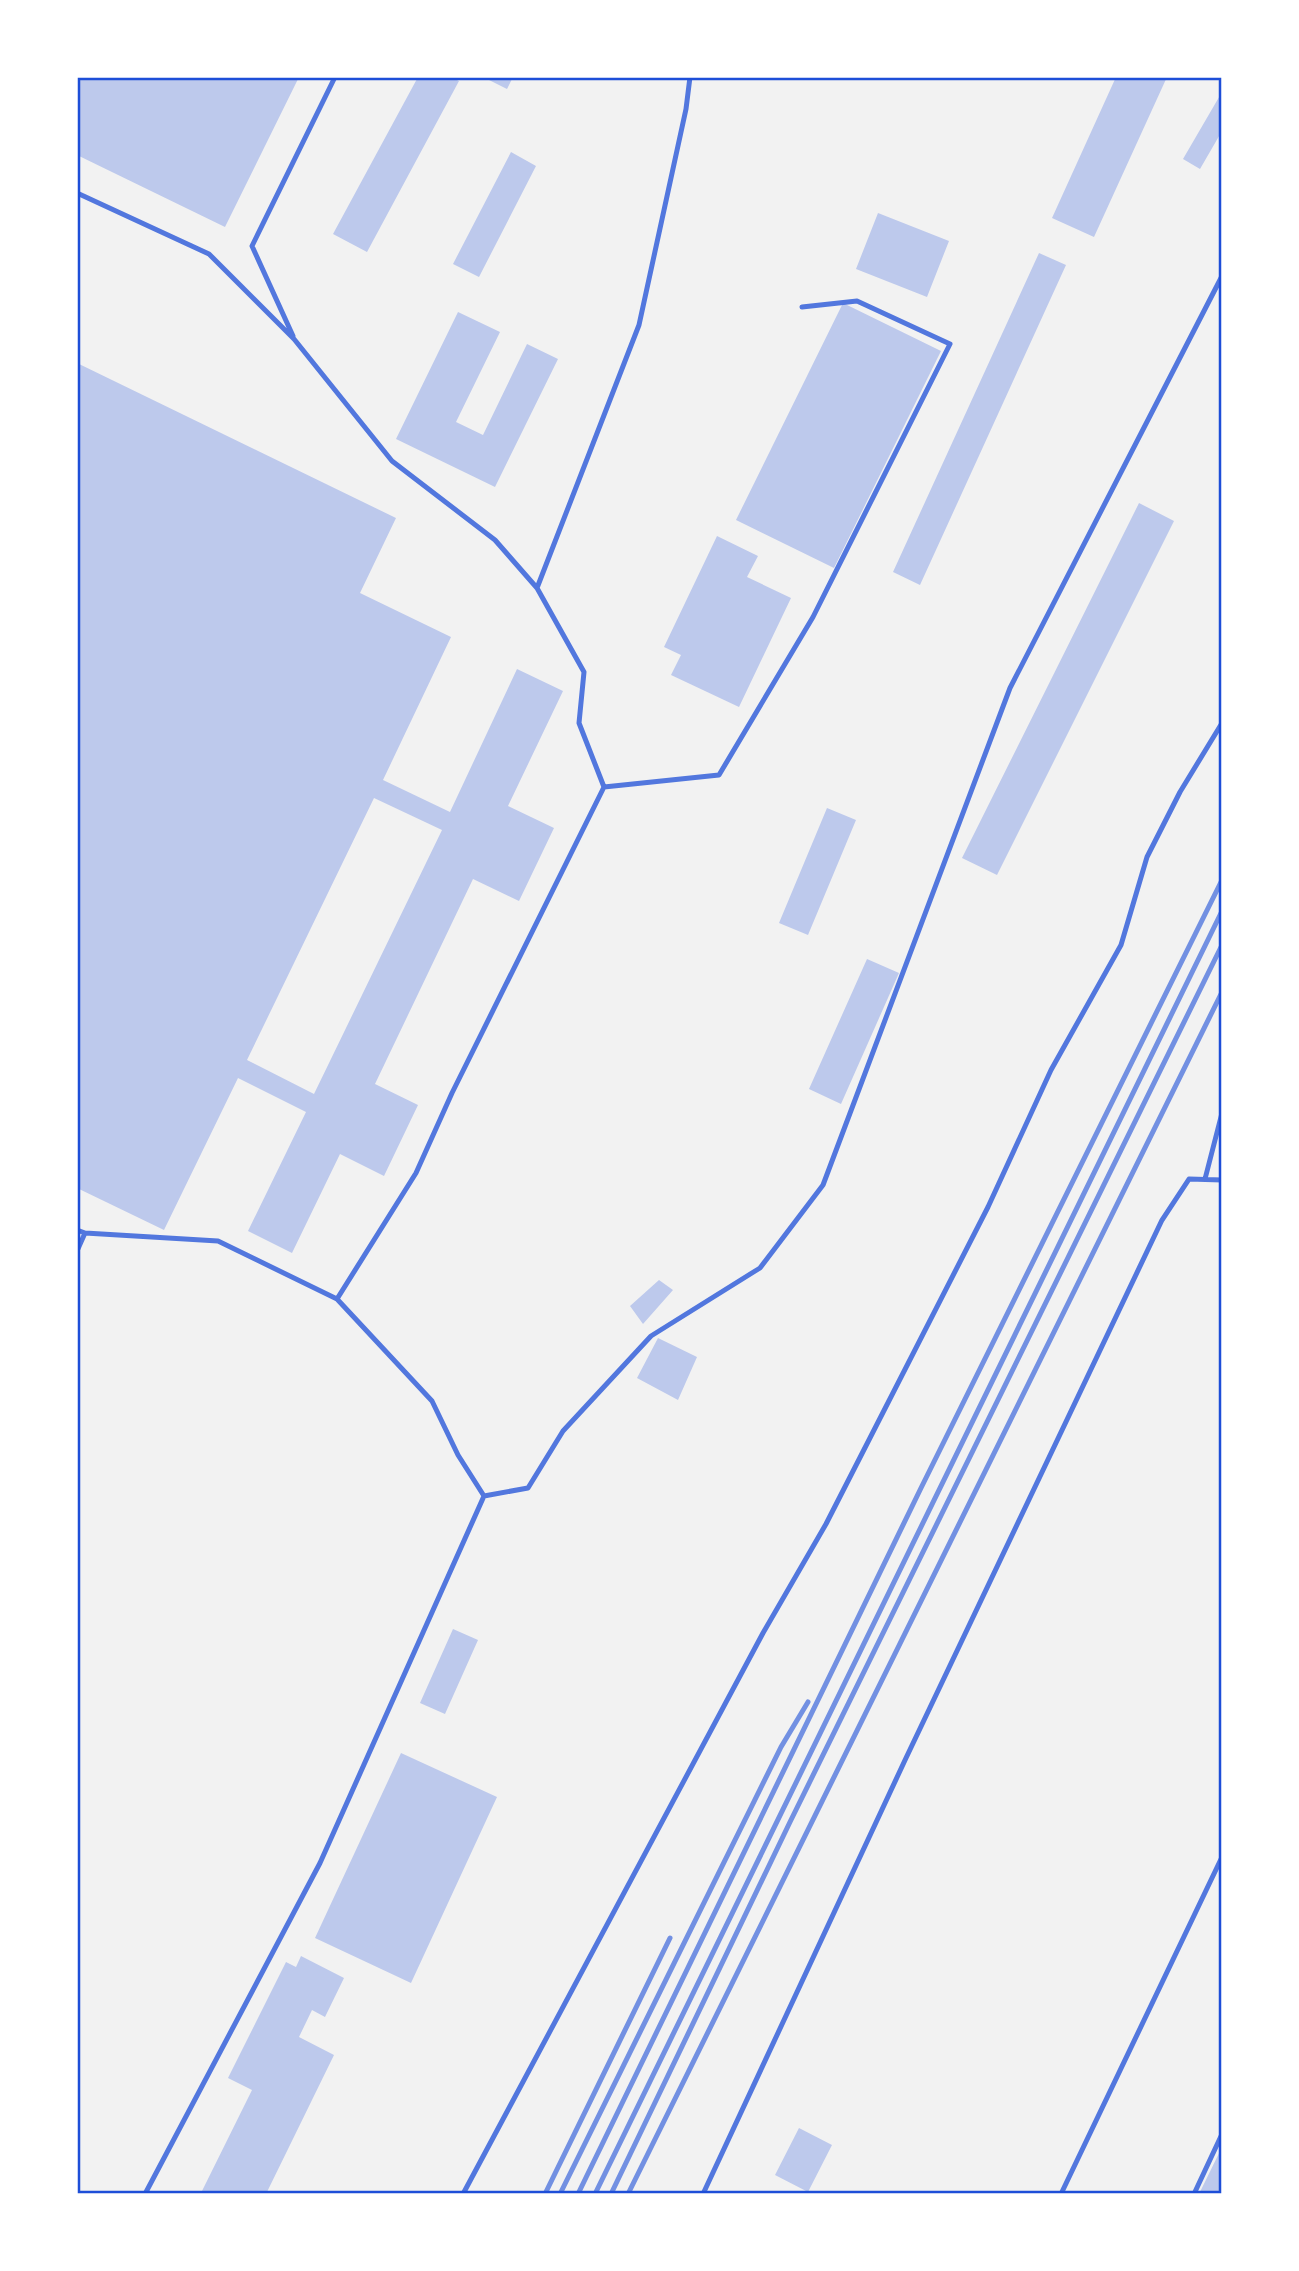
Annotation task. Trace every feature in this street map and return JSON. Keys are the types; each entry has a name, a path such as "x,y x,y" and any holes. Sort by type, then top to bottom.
{"lane":[{"path":"294,339 252,246 335,77"},
{"path":"537,588 639,325 686,108 690,77"},
{"path":"77,192 209,254 294,339 392,461 495,540 537,588 584,673 579,723 604,788 458,1080 416,1174 337,1299"},
{"path":"484,1496 528,1488 563,1431 651,1336 760,1268 823,1185 1010,688 1222,276"},
{"path":"604,788 719,775 813,617 950,344 857,301 802,307"},
{"path":"463,2194 763,1633 826,1524 988,1207 1051,1070 1121,945 1147,857 1180,792 1222,723"},
{"path":"1205,1179 1222,1113"},
{"path":"704,2194 906,1758 1162,1220 1189,1179 1222,1180"},
{"path":"77,1230 85,1234 218,1241 337,1299 432,1401 484,1496"},
{"path":"77,1251 85,1234"},
{"path":"145,2194 320,1863 484,1496"},
{"path":"1061,2194 1222,1857"},
{"path":"1194,2194 1222,2134"}],"building":[{"path":"77,77 299,77 225,227 77,155"},
{"path":"418,77 451,77 459,81 367,252 333,234"},
{"path":"483,77 513,77 507,89"},
{"path":"1116,77 1167,77 1094,237 1052,218"},
{"path":"1222,92 1222,131 1200,169 1183,159"},
{"path":"511,152 536,166 479,277 453,264"},
{"path":"878,213 949,241 927,297 856,269"},
{"path":"1039,253 1066,265 920,585 893,572"},
{"path":"843,303 941,351 834,568 736,520"},
{"path":"458,312 500,332 456,422 483,435 527,344 558,359 495,487 396,439"},
{"path":"77,363 396,518 360,593 451,637 383,780 450,812 517,669 563,691 508,806 554,828 519,901 473,879 375,1084 418,1105 384,1176 340,1154 292,1253 248,1231 306,1112 238,1078 164,1230 77,1188","holes":["374,798 442,830 314,1094 247,1060"]},
{"path":"1139,503 1174,521 997,875 962,858"},
{"path":"717,536 758,556 747,577 791,598 739,707 671,675 681,655 664,647"},
{"path":"827,808 856,820 808,935 779,923"},
{"path":"867,959 899,973 841,1104 809,1089"},
{"path":"659,1280 673,1290 643,1324 630,1306"},
{"path":"658,1338 697,1357 678,1400 637,1378"},
{"path":"453,1629 478,1640 445,1714 420,1703"},
{"path":"401,1753 497,1797 411,1983 315,1938"},
{"path":"301,1956 344,1978 325,2017 312,2010 299,2037 334,2055 266,2194 207,2194 202,2191 252,2090 228,2078 286,1962 296,1967"},
{"path":"799,2128 832,2145 808,2192 775,2175"},
{"path":"1222,2147 1222,2194 1199,2194"}],"railway":[{"path":"578,2194 921,1488 1222,880"},
{"path":"595,2194 1222,911"},
{"path":"611,2194 790,1822 1222,945"},
{"path":"628,2194 1222,992"},
{"path":"560,2194 781,1747 808,1702"},
{"path":"545,2194 670,1938"}]}
